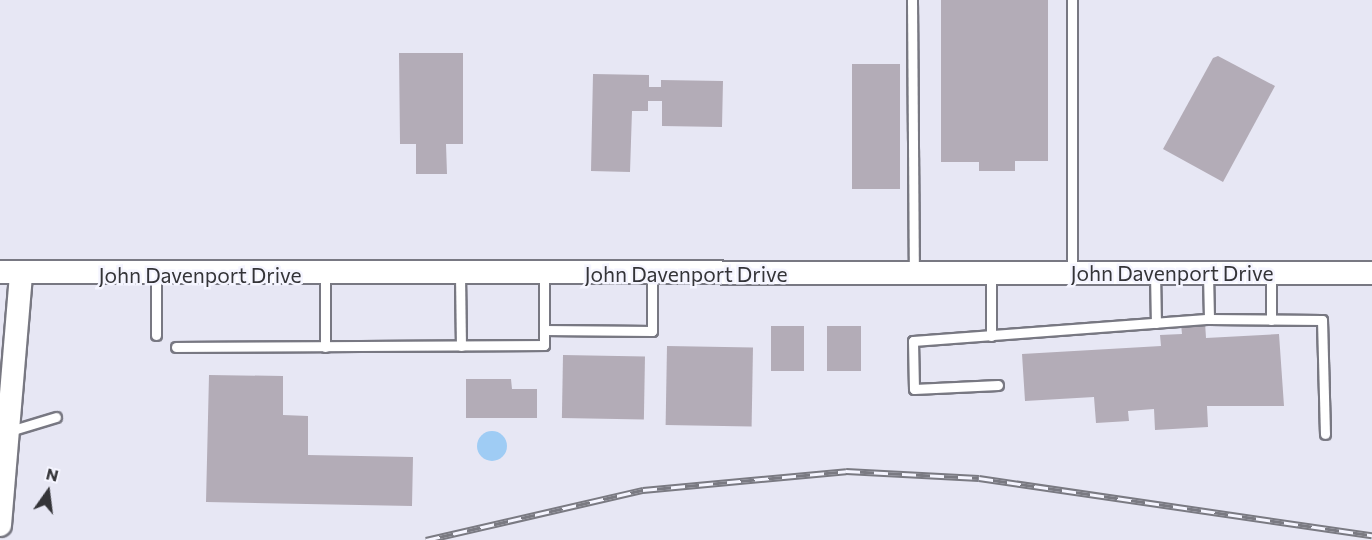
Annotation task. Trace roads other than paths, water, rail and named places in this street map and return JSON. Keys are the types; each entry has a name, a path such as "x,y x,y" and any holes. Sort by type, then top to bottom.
{"street":[{"name":"John Davenport Drive","path":"10,272 325,276 1372,273"},
{"path":"0,525 7,432 10,272"}],"lane":[{"path":"912,0 914,274"},
{"path":"1072,0 1072,274"},
{"path":"1155,273 1156,323"},
{"path":"1271,273 1271,320"},
{"path":"544,330 652,331 652,274"},
{"path":"991,274 991,336"},
{"path":"1208,274 1209,320"},
{"path":"156,275 156,335"},
{"path":"460,275 461,346"},
{"path":"176,347 544,345 544,275"},
{"path":"325,276 325,347"},
{"path":"998,385 914,389 913,341 1209,320 1322,320 1325,434"},
{"path":"7,432 56,417"}],"water":[{"path":"492,431 498,432 506,440 506,452 498,460 492,461 486,460 478,452 477,446 478,440 486,432"}],"railway":[{"path":"426,540 643,490 846,471 979,478 1372,535"}]}
